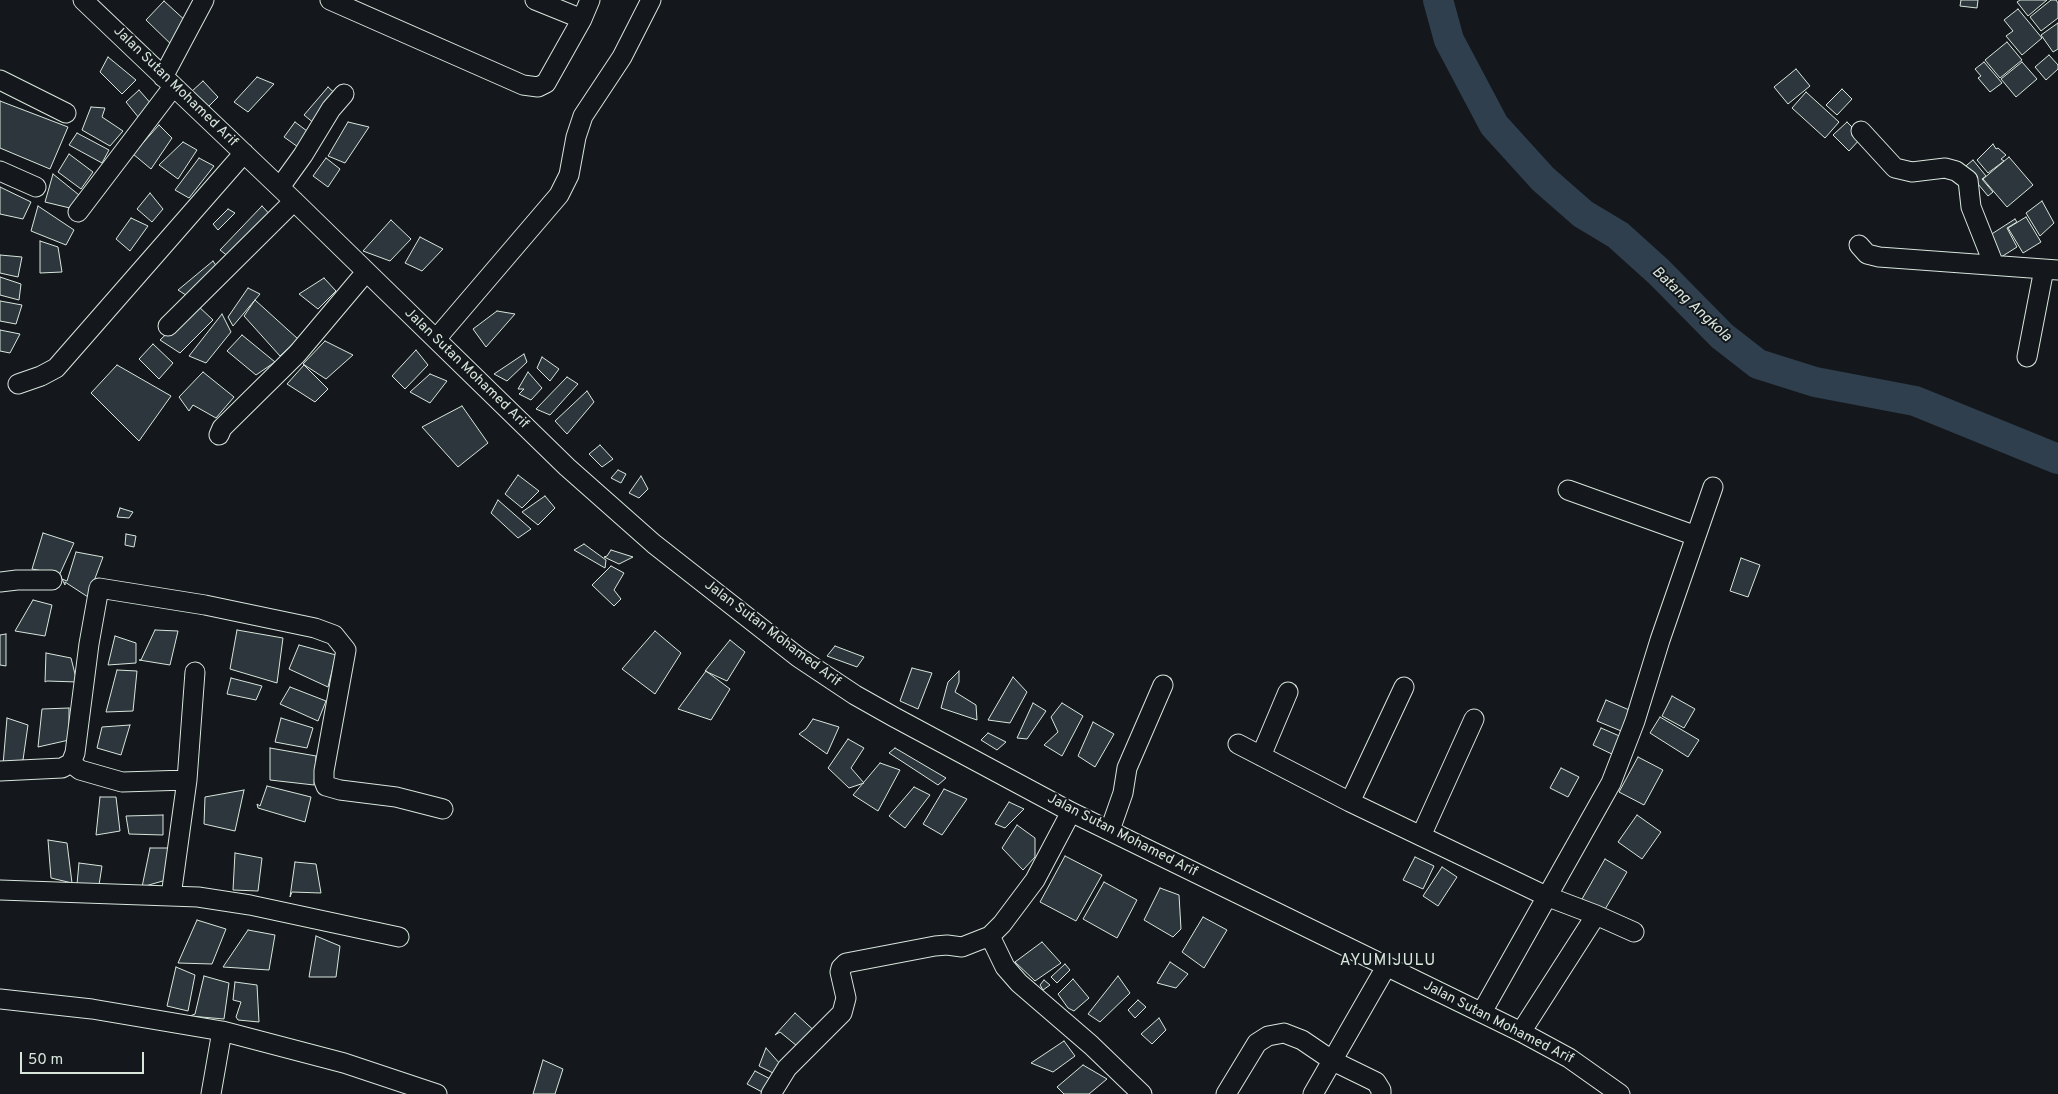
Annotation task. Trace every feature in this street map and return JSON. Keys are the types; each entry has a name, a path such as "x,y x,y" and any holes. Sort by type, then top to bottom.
{"street":[{"name":"Jalan Sutan Mohamed Arif","path":"83,0 280,187 567,466 654,544 798,657 855,695 1072,812 1521,1032 1569,1058 1600,1088 1620,1094"},
{"path":"78,212 168,82 204,0"},
{"path":"330,0 523,85 538,87 546,83 582,19 590,0"},
{"path":"535,0 582,19"},
{"path":"436,339 559,195 570,175 576,137 583,116 622,57 651,0"},
{"path":"0,80 66,113"},
{"path":"280,187 303,155 331,109 344,94"},
{"path":"1861,131 1895,168 1912,172 1945,168 1956,171 1968,180 1971,207 1994,265"},
{"path":"18,384 41,376 56,368 244,153"},
{"path":"0,171 36,187"},
{"path":"168,326 294,201"},
{"path":"1859,245 1867,254 1879,257 2051,269 2027,357"},
{"path":"219,435 222,428 297,354 366,272"},
{"path":"1482,1012 1611,783 1635,721 1660,640 1713,486"},
{"path":"1568,490 1696,536"},
{"path":"0,582 52,580"},
{"path":"0,771 62,768 71,763 75,753 89,644 99,588 214,607 315,628 334,635 346,650 324,771 326,786 340,790 396,797 442,809"},
{"path":"171,896 187,780 195,672"},
{"path":"1110,830 1124,793 1128,768 1163,685"},
{"path":"1350,802 1404,687"},
{"path":"1261,756 1288,692"},
{"path":"1421,836 1474,719"},
{"path":"1238,744 1350,802 1546,896 1634,932"},
{"path":"71,763 80,770 122,782 187,780"},
{"path":"771,1094 787,1068 842,1013 846,998 840,972 846,963 935,946 962,947 990,936 1002,924 1035,880 1072,812"},
{"path":"0,890 198,897 250,905 399,937"},
{"path":"1521,1032 1596,915"},
{"path":"990,936 1005,967 1019,983 1091,1045 1142,1094"},
{"path":"1313,1094 1386,967"},
{"path":"0,999 92,1010 222,1031 344,1063 437,1094"},
{"path":"211,1094 222,1031"},
{"path":"1226,1094 1257,1043 1268,1036 1284,1033 1302,1040 1333,1061 1376,1082 1383,1093"}],"building":[{"path":"1961,0 1978,0 1977,8 1960,6"},
{"path":"2020,0 2047,0 2028,16 2017,2"},
{"path":"2051,0 2056,0 2058,3 2058,18 2041,31 2030,17"},
{"path":"164,1 188,23 177,50 146,20"},
{"path":"2018,9 2042,38 2022,55 2006,36 2013,31 2004,20"},
{"path":"2058,23 2058,49 2053,52 2041,35"},
{"path":"2007,42 2022,60 2000,78 1985,60"},
{"path":"2049,55 2058,65 2058,69 2046,80 2035,67"},
{"path":"108,57 136,80 122,94 100,72"},
{"path":"1984,62 2002,83 1990,92 1978,78 1981,76 1975,69"},
{"path":"2022,62 2037,79 2016,97 2001,79"},
{"path":"1796,69 1810,86 1788,104 1774,87"},
{"path":"257,77 274,84 248,112 234,102"},
{"path":"203,81 218,97 207,108 191,92"},
{"path":"328,87 338,96 315,124 304,115"},
{"path":"1842,89 1852,99 1837,115 1826,105"},
{"path":"139,90 153,106 139,118 126,102"},
{"path":"1806,92 1839,122 1825,138 1792,108"},
{"path":"0,101 68,127 50,169 0,148"},
{"path":"91,107 105,108 102,117 123,131 110,146 82,130"},
{"path":"295,122 311,134 305,152 284,137"},
{"path":"348,122 369,127 345,163 328,156"},
{"path":"1847,122 1862,137 1849,151 1833,135"},
{"path":"159,125 172,138 151,169 133,154"},
{"path":"77,133 109,150 102,163 69,145"},
{"path":"183,142 197,150 178,179 159,165"},
{"path":"1993,144 1996,149 1998,148 2006,155 2001,159 2004,161 1988,173 1977,160"},
{"path":"69,154 93,172 81,189 58,172"},
{"path":"2009,157 2033,185 2007,207 1983,179"},
{"path":"199,158 214,166 189,198 175,190"},
{"path":"326,158 340,169 328,187 313,176"},
{"path":"1973,160 1986,176 1982,179 1993,192 1988,196 1969,173 1961,170"},
{"path":"53,174 79,195 74,209 45,202"},
{"path":"0,187 31,202 23,219 0,214"},
{"path":"150,193 163,209 152,222 137,209"},
{"path":"2042,201 2054,223 2040,236 2026,213"},
{"path":"38,206 74,230 66,245 31,231"},
{"path":"262,206 275,220 234,261 220,250"},
{"path":"228,209 235,213 218,230 213,224"},
{"path":"2026,217 2041,242 2023,253 2008,228"},
{"path":"131,218 148,226 130,251 116,239"},
{"path":"2015,219 2017,222 2007,228 2017,247 1998,259 1987,237"},
{"path":"391,220 411,239 390,261 363,251"},
{"path":"420,237 443,249 422,271 405,263"},
{"path":"40,241 58,247 62,272 40,273"},
{"path":"0,255 22,257 18,277 0,273"},
{"path":"213,261 221,273 192,299 178,290"},
{"path":"0,277 21,284 19,300 0,295"},
{"path":"324,278 336,291 318,309 299,294"},
{"path":"248,288 260,294 233,326 228,317"},
{"path":"255,300 298,339 280,356 244,316"},
{"path":"0,301 22,305 16,324 0,321"},
{"path":"197,305 213,320 180,353 160,340"},
{"path":"497,311 515,314 486,347 473,329"},
{"path":"222,314 231,332 206,363 189,356"},
{"path":"0,330 20,334 10,353 0,351"},
{"path":"242,335 275,362 256,375 227,351"},
{"path":"325,341 353,355 326,379 303,364"},
{"path":"153,344 173,363 159,379 139,359"},
{"path":"416,350 428,365 405,389 392,376"},
{"path":"524,354 527,362 507,381 494,374"},
{"path":"542,357 559,369 550,381 537,368"},
{"path":"117,365 171,396 139,441 91,393"},
{"path":"304,365 328,389 315,402 287,384"},
{"path":"203,372 234,397 216,418 193,405 189,411 179,397"},
{"path":"528,372 542,388 531,400 519,394 524,389 518,389"},
{"path":"430,374 447,381 430,403 410,392"},
{"path":"567,377 578,384 550,415 536,409"},
{"path":"587,391 594,402 567,434 555,421"},
{"path":"462,406 488,443 458,467 422,427"},
{"path":"600,445 613,459 602,467 589,454"},
{"path":"618,470 626,474 621,483 611,478"},
{"path":"518,475 539,491 522,508 505,494"},
{"path":"641,476 648,489 639,498 629,493"},
{"path":"545,496 555,508 538,525 522,512"},
{"path":"498,500 531,529 518,538 491,513"},
{"path":"120,508 133,512 129,518 117,517"},
{"path":"43,533 74,543 58,578 58,574 32,569"},
{"path":"126,534 136,536 134,547 125,545"},
{"path":"584,544 606,560 605,568 574,550"},
{"path":"611,550 633,557 619,564 604,557"},
{"path":"76,552 103,557 88,597 65,582 65,585 62,579 67,581"},
{"path":"1741,558 1760,565 1748,597 1730,591"},
{"path":"611,566 624,573 614,590 621,599 614,606 592,585"},
{"path":"33,600 52,605 45,636 15,631"},
{"path":"155,630 178,631 170,665 139,660 141,660"},
{"path":"237,630 283,638 277,683 230,669"},
{"path":"655,631 681,653 655,694 622,669"},
{"path":"6,634 6,666 0,665 0,635"},
{"path":"115,636 136,643 136,663 108,665"},
{"path":"730,640 745,652 727,681 705,671"},
{"path":"299,645 336,655 328,687 289,669"},
{"path":"835,646 864,657 857,667 827,656"},
{"path":"46,653 71,658 77,682 45,682"},
{"path":"912,668 932,673 918,709 900,701"},
{"path":"117,670 137,671 133,711 106,712"},
{"path":"706,671 730,689 711,720 678,709"},
{"path":"959,671 959,682 955,692 976,705 977,720 941,708 948,682"},
{"path":"1013,677 1027,692 1010,723 988,720"},
{"path":"231,678 262,686 256,700 227,694"},
{"path":"290,687 326,701 318,721 280,704"},
{"path":"1672,696 1695,709 1684,728 1662,716"},
{"path":"1606,700 1634,712 1626,733 1597,721"},
{"path":"1033,703 1046,711 1027,739 1017,738"},
{"path":"1062,703 1083,716 1062,756 1044,745 1058,732 1051,717"},
{"path":"69,708 69,740 38,747 42,709"},
{"path":"1660,717 1699,740 1688,757 1650,733"},
{"path":"7,718 28,725 23,760 3,765"},
{"path":"281,718 313,728 307,748 275,742"},
{"path":"813,719 839,727 827,754 799,734 806,729"},
{"path":"1093,722 1114,734 1095,767 1078,756"},
{"path":"130,725 121,755 97,748 102,727"},
{"path":"1601,728 1624,738 1616,756 1593,745"},
{"path":"988,733 1006,742 997,750 981,740"},
{"path":"848,739 864,748 851,768 864,783 849,788 828,768"},
{"path":"270,748 316,756 314,785 270,780"},
{"path":"895,748 946,778 938,785 889,753"},
{"path":"1638,757 1663,770 1644,805 1619,792"},
{"path":"880,763 900,770 878,811 853,795"},
{"path":"1561,768 1579,777 1568,797 1550,788"},
{"path":"267,786 311,797 305,822 258,808 257,804 260,806"},
{"path":"914,787 930,795 905,828 889,816"},
{"path":"944,789 967,799 942,835 923,824"},
{"path":"244,790 235,831 204,824 205,797"},
{"path":"100,797 116,797 120,831 96,835"},
{"path":"1009,802 1024,809 1005,828 995,824"},
{"path":"163,815 163,835 129,834 126,816"},
{"path":"1637,815 1661,832 1642,859 1618,842"},
{"path":"1017,825 1035,838 1035,857 1023,870 1002,848"},
{"path":"48,840 67,843 72,883 51,878"},
{"path":"150,848 169,848 166,880 142,887"},
{"path":"235,853 262,858 258,891 233,890"},
{"path":"1065,856 1102,875 1076,921 1040,902"},
{"path":"1415,857 1434,866 1423,889 1403,880"},
{"path":"1605,859 1627,872 1604,911 1582,899"},
{"path":"295,862 316,864 321,893 292,892 290,897"},
{"path":"79,863 102,866 99,885 77,884"},
{"path":"1442,867 1457,877 1438,906 1423,896"},
{"path":"1104,882 1137,900 1117,938 1083,919"},
{"path":"1160,888 1179,895 1181,929 1173,937 1144,920"},
{"path":"1203,917 1227,930 1204,968 1182,952"},
{"path":"197,920 226,929 212,964 178,963"},
{"path":"248,930 275,935 269,970 223,967"},
{"path":"316,936 340,946 336,977 309,977"},
{"path":"1042,942 1061,963 1035,981 1015,962"},
{"path":"1170,962 1188,974 1176,988 1157,983"},
{"path":"1065,964 1070,970 1057,983 1051,977"},
{"path":"176,967 195,975 188,1011 167,1006"},
{"path":"204,976 229,983 224,1019 190,1016 195,1014"},
{"path":"1118,976 1130,993 1100,1022 1088,1014"},
{"path":"1073,979 1089,998 1074,1011 1068,1008 1058,994"},
{"path":"1044,980 1050,985 1043,990 1040,985"},
{"path":"235,982 257,985 259,1022 238,1020 236,1017 241,1002 233,1000"},
{"path":"1138,1000 1146,1007 1135,1018 1128,1010"},
{"path":"795,1013 819,1035 797,1046 780,1032 775,1035"},
{"path":"1159,1018 1166,1030 1152,1044 1141,1034"},
{"path":"1064,1041 1075,1056 1053,1072 1031,1063"},
{"path":"766,1048 781,1065 775,1074 759,1066"},
{"path":"543,1060 563,1069 555,1094 533,1094"},
{"path":"1083,1065 1107,1079 1089,1094 1064,1094 1057,1087"},
{"path":"755,1071 774,1081 764,1093 747,1084"}],"waterway":[{"name":"Batang Angkola","path":"1438,0 1449,40 1494,125 1543,179 1583,214 1618,235 1659,272 1722,336 1758,364 1815,382 1915,401 2058,459"}],"district":[{"name":"AYUMIJULU","path":"1388,962"}]}
